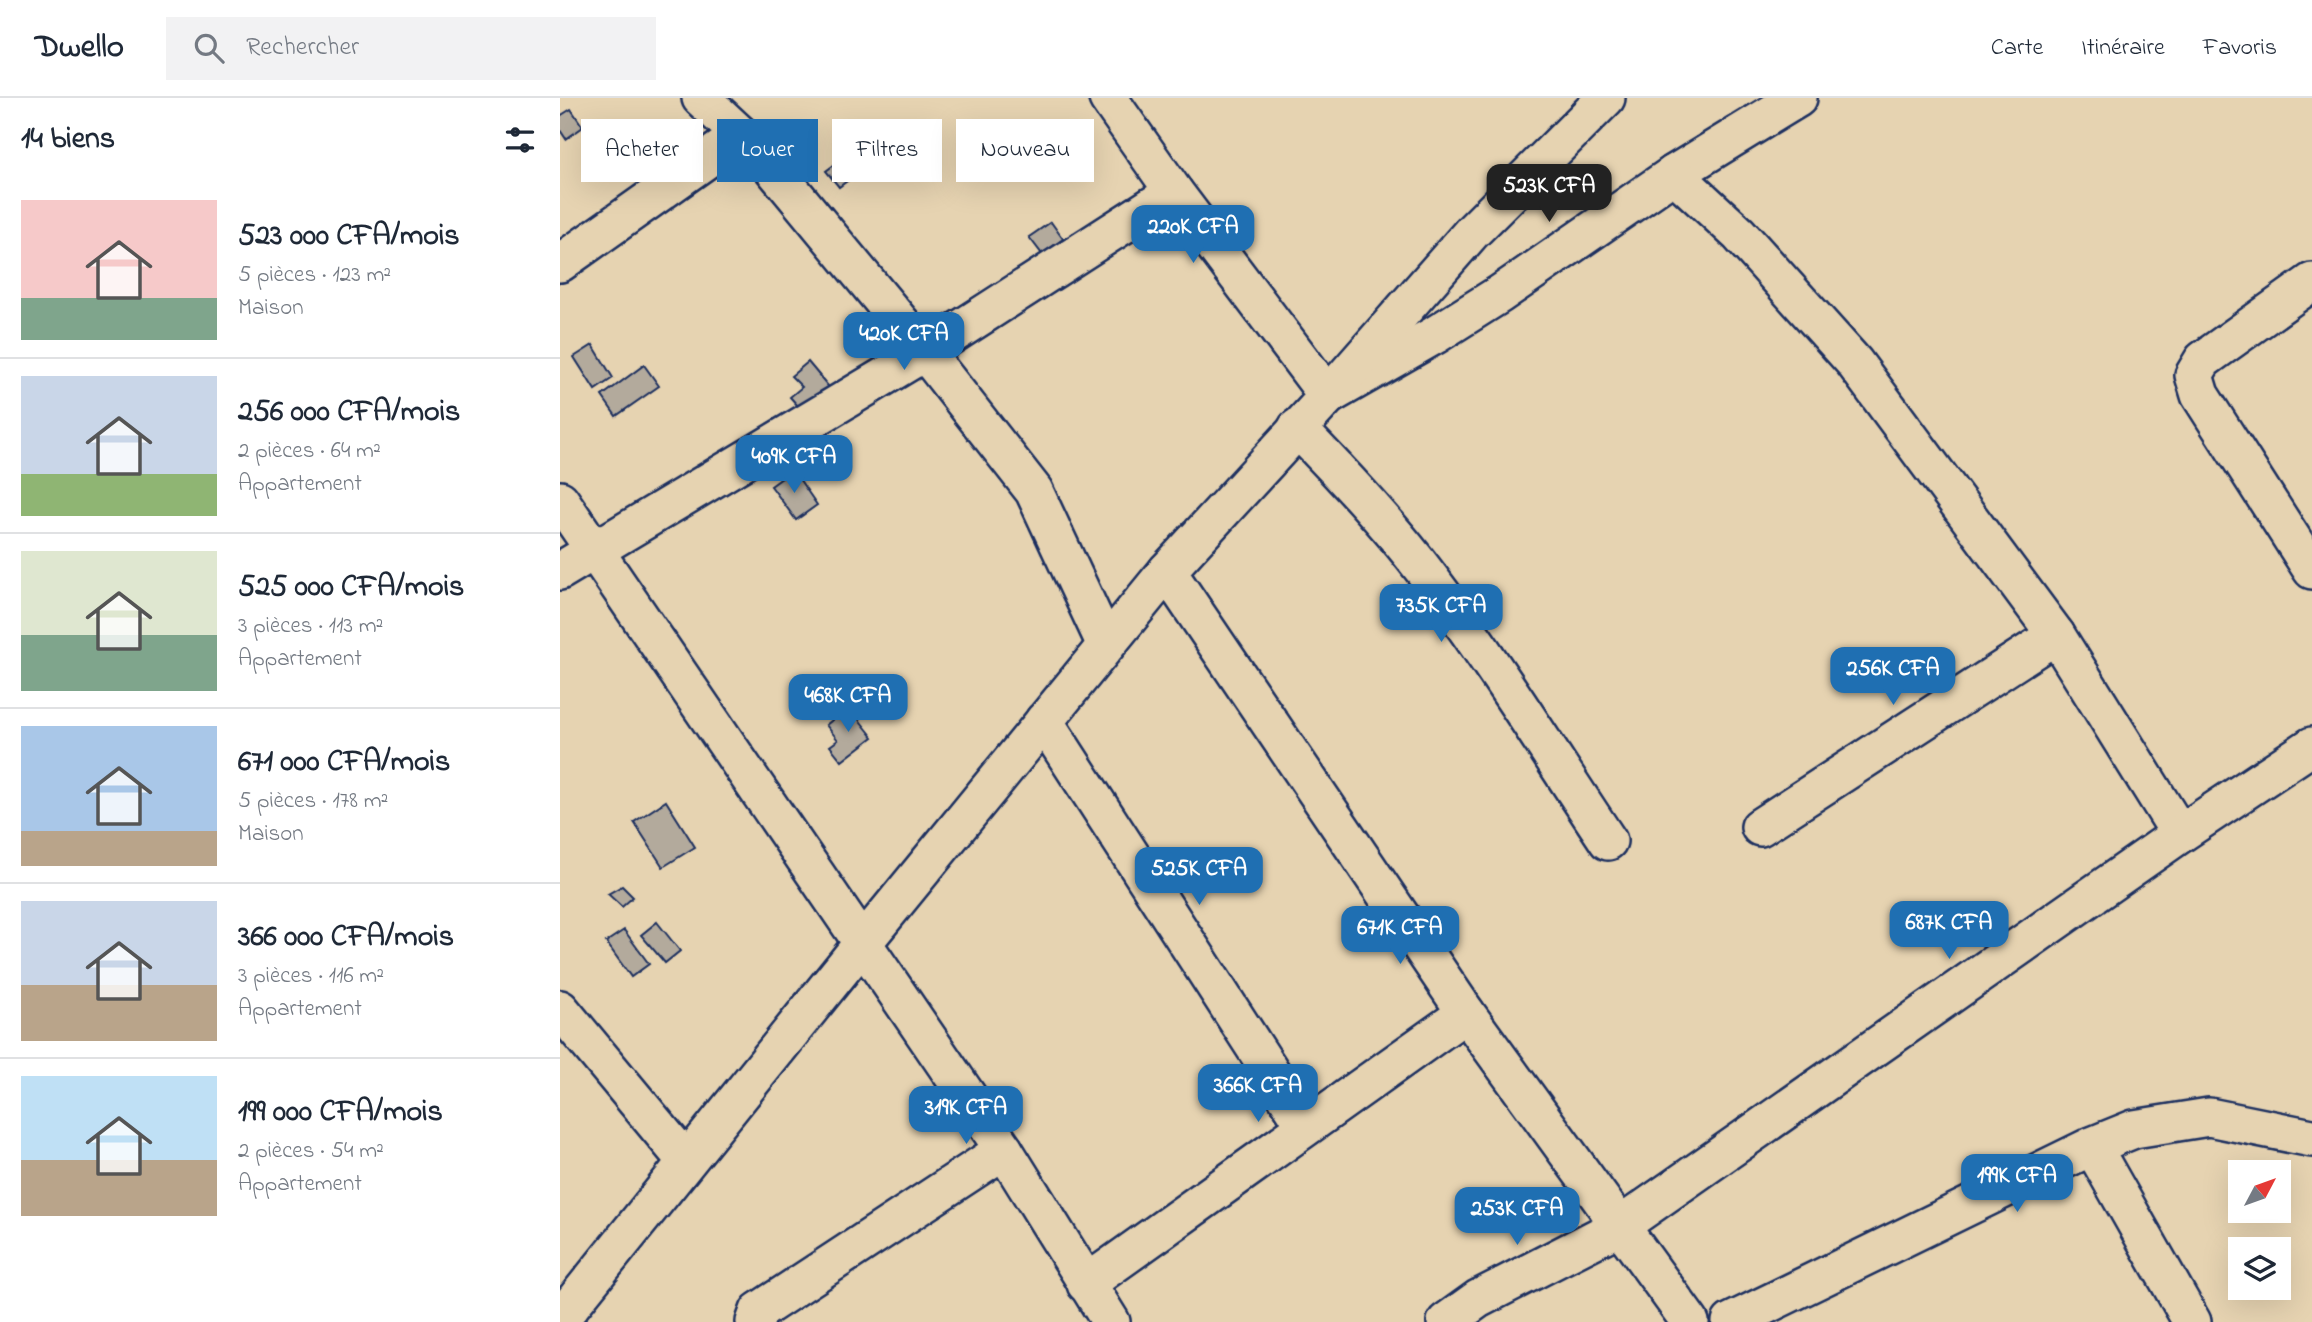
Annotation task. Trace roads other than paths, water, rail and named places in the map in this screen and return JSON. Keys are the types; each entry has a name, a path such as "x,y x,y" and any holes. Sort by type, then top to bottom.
{"street":[{"path":"701,98 724,119"},
{"path":"1108,98 1174,192 1328,396"},
{"path":"560,1319 1167,571 1328,396 1472,232 1569,115 1606,98"},
{"path":"1328,396 1435,335 1500,294 1674,174 1798,98"},
{"path":"560,263 717,152"},
{"path":"1674,174 1739,234 1854,362 2056,635 2180,834"},
{"path":"784,182 925,352 1034,491 1106,645"},
{"path":"560,571 925,352 1174,192"},
{"path":"2312,282 2203,360 2194,375 2200,396 2312,570"},
{"path":"1297,428 1357,489 1416,560 1471,636 1608,841"},
{"path":"560,500 1004,1150 1111,1322"},
{"path":"1167,571 1466,1013 1690,1322"},
{"path":"1760,827 2056,635"},
{"path":"1044,721 1305,1125"},
{"path":"1446,1322 1478,1299 1620,1226 2180,834 2312,746"},
{"path":"560,1009 686,1161"},
{"path":"1086,1284 1305,1125 1466,1013"},
{"path":"1731,1322 2092,1146 2134,1129 2209,1117 2312,1138"},
{"path":"2092,1146 2192,1322"},
{"path":"755,1322 759,1311 1004,1150"}]}
